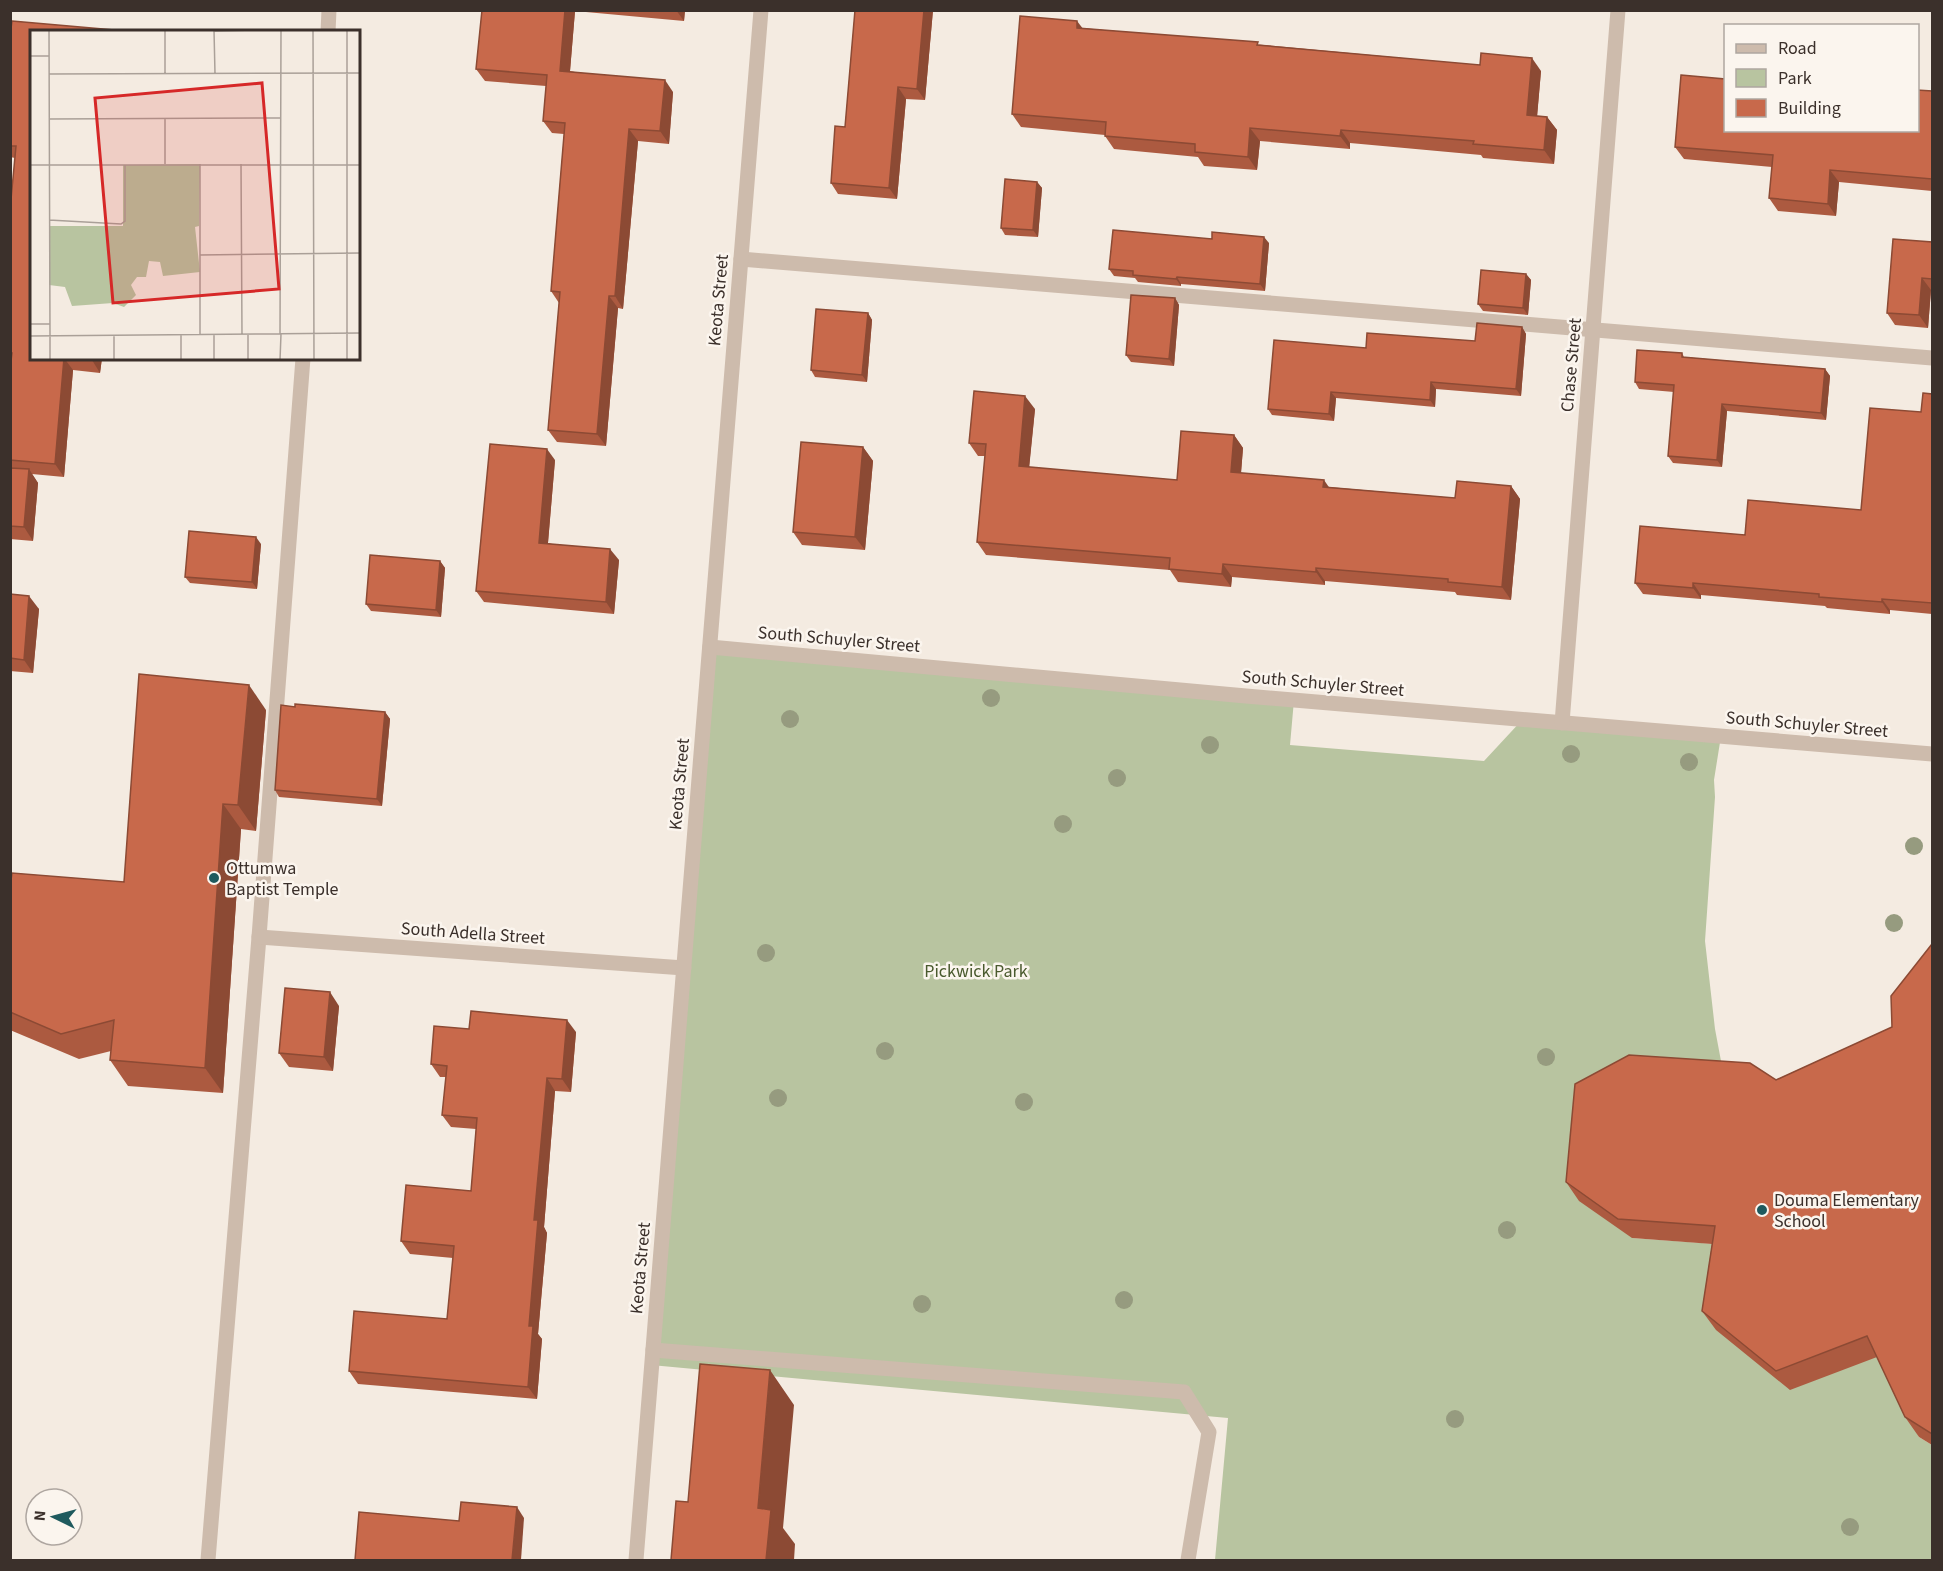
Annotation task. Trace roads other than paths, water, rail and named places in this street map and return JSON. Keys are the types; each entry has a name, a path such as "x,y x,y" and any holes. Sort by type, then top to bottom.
{"street":[{"path":"328,30 329,10"},
{"name":"Keota Street","path":"636,1560 761,10"},
{"name":"Chase Street","path":"1562,723 1618,10"},
{"path":"741,259 1932,358"},
{"path":"208,1560 303,360"},
{"name":"South Schuyler Street","path":"710,647 1932,754"},
{"name":"South Adella Street","path":"259,937 684,968"},
{"path":"653,1350 1184,1392 1209,1432 1188,1560"}],"place":[{"name":"Ottumwa Baptist Temple","path":"214,878"},
{"name":"Douma Elementary School","path":"1762,1210"}],"park label":[{"name":"Pickwick Park","path":"976,971"}]}
